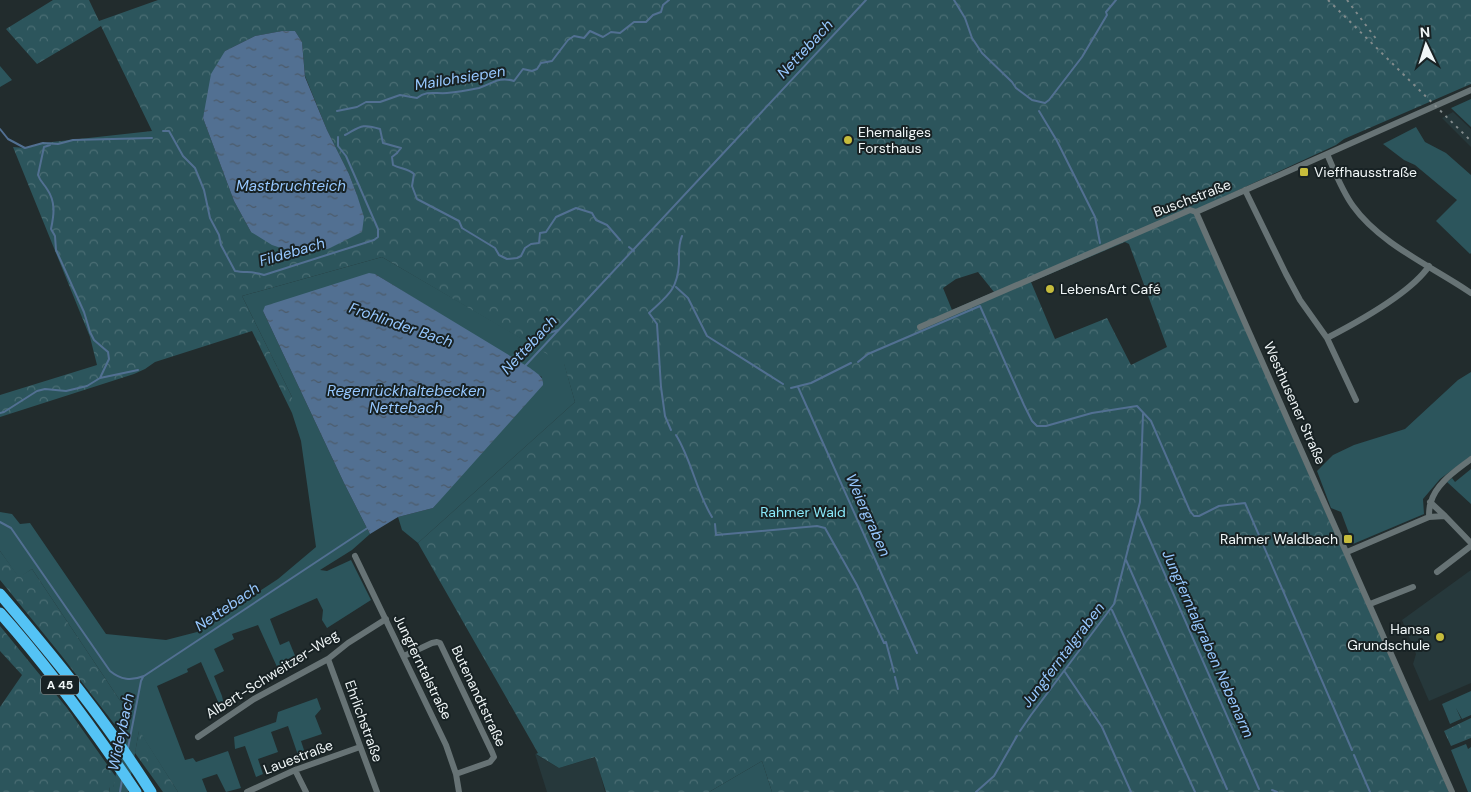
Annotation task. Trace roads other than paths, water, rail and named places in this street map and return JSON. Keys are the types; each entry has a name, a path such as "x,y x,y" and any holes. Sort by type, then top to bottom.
{"highway":[{"name":"A 45","path":"0,594 70,678 151,792"},
{"name":"A 45","path":"0,613 43,664 111,754 136,792"}],"street":[{"name":"Buschstraße","path":"920,327 1190,210 1196,212 1471,90"},
{"path":"1327,154 1345,194 1359,214 1390,241 1471,294"},
{"path":"1245,190 1294,290 1328,338 1356,400"},
{"name":"Westhusener Straße","path":"1196,212 1452,792"},
{"path":"1328,338 1372,313 1423,274 1429,266"},
{"path":"1429,517 1430,502 1445,479 1471,458"},
{"path":"1430,502 1471,544 1437,572"},
{"path":"1347,552 1429,517 1445,516"},
{"name":"Jungferntalstraße","path":"355,556 446,745 456,774 459,792"},
{"path":"1370,604 1413,586"},
{"name":"Albert-Schweitzer-Weg","path":"198,736 256,698 328,659 353,639 386,619"},
{"name":"Butenandtstraße","path":"404,656 432,643 440,643 492,752 494,757 490,762 456,774"},
{"name":"Ehrlichstraße","path":"328,659 377,792"},
{"name":"Lauestraße","path":"247,792 296,770 360,747"},
{"path":"296,770 306,792"}],"water":[{"name":"Mastbruchteich","path":"282,31 295,31 302,42 305,77 327,130 349,174 364,217 362,232 328,249 296,253 272,245 251,232 234,201 203,118 211,74 225,51 255,36"},
{"name":"Regenrückhaltebecken Nettebach","path":"369,273 375,274 530,368 541,377 543,382 543,385 433,508 398,517 370,534 263,311 265,306"}],"waterway":[{"name":"Mailohsiepen","path":"337,111 357,107 366,102 380,102 400,95 417,98 428,93 447,93 479,88 504,79 514,81 523,69 532,71 537,69 541,63 552,61 568,40 574,36 584,38 590,31 603,37 611,32 620,33 634,22 646,22 653,15 661,12 663,5 669,0"},
{"name":"Nettebach","path":"525,366 866,0"},
{"path":"954,0 965,18 972,38 982,53 1016,88 1032,100 1045,103 1082,57 1107,15 1106,12 1116,0"},
{"path":"1039,111 1057,141 1095,217 1100,243"},
{"name":"Fildebach","path":"345,135 365,126 380,129 383,143 401,148 392,157 393,165 414,174 412,186 417,199 459,221 462,228 495,248 499,255 507,259 517,258 521,256 525,248 531,244 539,243 540,233 546,232 556,217 576,208 592,213 596,220 607,225 620,240"},
{"name":"Fildebach","path":"0,129 8,139 25,148 43,143 58,144 73,140 152,138"},
{"name":"Fildebach","path":"163,131 169,131 183,156 195,168 204,190 210,218 219,235 221,245 235,271 264,275 374,240 378,237 378,229 346,156 338,146 338,137"},
{"path":"50,145 44,147 38,175 52,199 51,229 55,236 56,250 84,312 94,340 108,352 109,359 100,378"},
{"path":"671,430 665,416 661,387 657,324 649,313 666,297 676,281 679,264 679,246 682,236"},
{"name":"Nettebach","path":"629,247 634,251"},
{"name":"Rahmer Waldbach","path":"676,287 688,298 707,336 783,384"},
{"name":"Rahmer Waldbach","path":"858,362 868,354 980,306 1024,405 1032,421 1037,426 1046,426 1092,413 1137,406 1151,421 1190,511 1194,516 1199,516 1219,506 1245,503 1352,750"},
{"name":"Nettebach","path":"543,333 558,330"},
{"name":"Rahmer Waldbach","path":"791,388 811,383 851,363"},
{"name":"Frohlinder Bach","path":"0,413 37,391 45,389 66,391 87,386 100,378 138,370"},
{"name":"Weiergraben","path":"798,387 917,653"},
{"name":"Jungferntalgraben","path":"1020,731 1114,604 1140,502 1143,414"},
{"path":"676,435 712,517"},
{"name":"Jungferntalgraben Nebenarm","path":"1138,513 1259,789"},
{"name":"Nettebach","path":"0,522 11,528 110,671 122,678 130,679 144,676 369,527"},
{"path":"715,524 716,535 817,526 825,528 857,585 884,643 886,642 894,672"},
{"name":"Jungferntalgraben Nebenarm","path":"1126,560 1227,789"},
{"name":"Jungferntalgraben Nebenarm","path":"1112,610 1195,792"},
{"name":"Jungferntalgraben Nebenarm","path":"1065,672 1102,727 1131,792"},
{"name":"Wideybach","path":"128,748 143,677"},
{"path":"895,677 898,689"},
{"name":"Jungferntalgraben","path":"976,792 994,776 1017,736"},
{"name":"Rahmer Waldbach","path":"1354,755 1370,792"},
{"name":"Wideybach","path":"120,792 122,780"},
{"name":"Jungferntalgraben Nebenarm","path":"1272,790 1277,792"}],"railway":[{"path":"1328,0 1471,141"},
{"path":"1347,0 1377,40"}],"place":[{"name":"Ehemaliges Forsthaus","path":"848,140"},
{"name":"Vieffhausstraße","path":"1304,172"},
{"name":"LebensArt Café","path":"1050,289"},
{"name":"Rahmer Waldbach","path":"1348,539"},
{"name":"Hansa Grundschule","path":"1440,637"}],"park label":[{"name":"Rahmer Wald","path":"803,512"}]}
